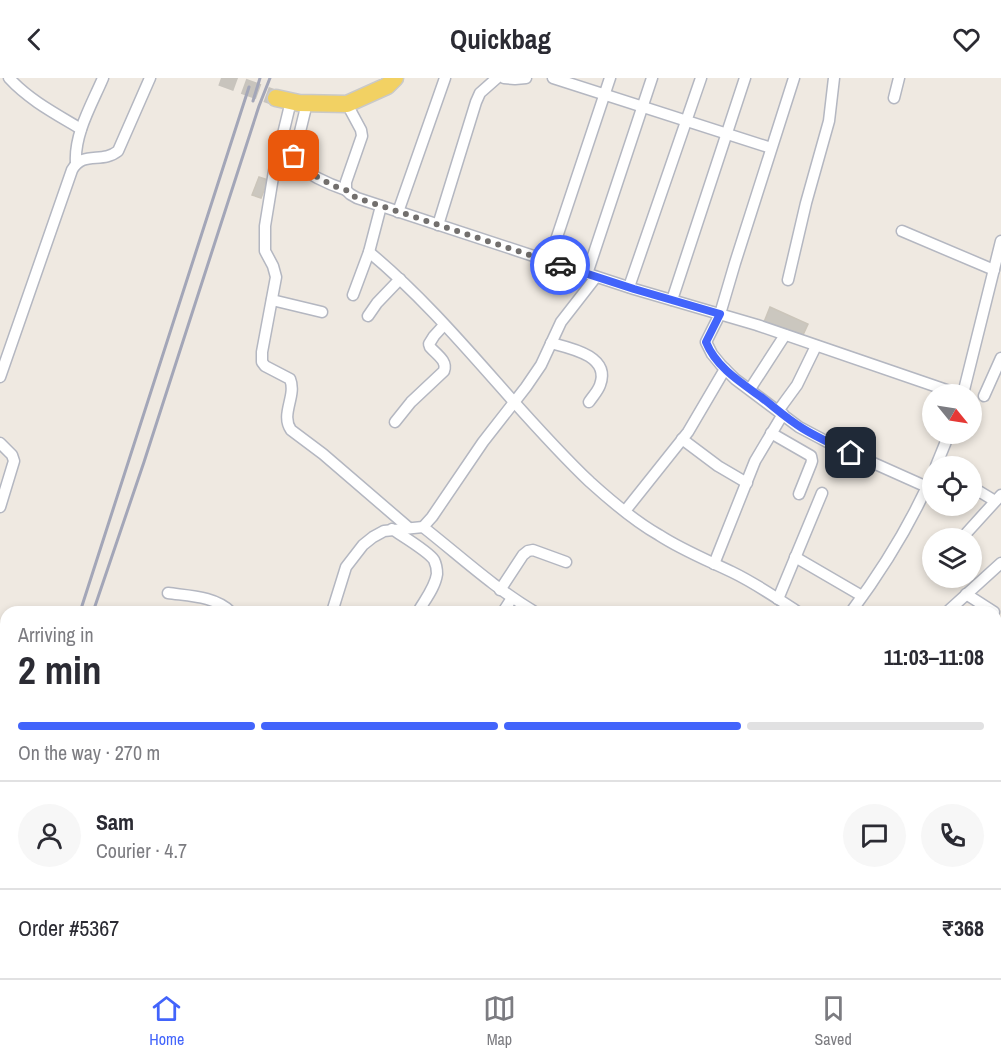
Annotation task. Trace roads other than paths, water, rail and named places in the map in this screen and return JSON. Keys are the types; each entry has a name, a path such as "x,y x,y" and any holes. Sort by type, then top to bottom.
{"main road":[{"path":"355,101 374,78"},
{"path":"291,101 355,101 387,86 395,78"}],"street":[{"path":"9,78 46,108 81,129"},
{"path":"76,163 76,145 81,129 103,78"},
{"path":"0,377 72,170 82,159 112,155 118,151 150,78"},
{"path":"398,212 445,78"},
{"path":"438,225 476,102 480,93 497,78"},
{"path":"504,78 526,78"},
{"path":"553,78 568,80 605,95 771,148"},
{"path":"549,261 610,78"},
{"path":"334,606 343,573 352,558 373,537 384,531 423,527 432,518 483,442 541,365 561,322 591,275 652,78"},
{"path":"629,287 701,78"},
{"path":"672,300 745,78"},
{"path":"794,78 720,314 706,342 712,354 725,369 800,427 819,438 922,485"},
{"path":"788,280 829,121 834,78"},
{"path":"894,98 899,78"},
{"path":"291,101 296,148 295,160 301,168 346,190 357,198 931,384"},
{"path":"291,101 274,171 265,226 265,251 276,277 261,358 265,366 292,382 287,416 287,424 291,430 323,454 409,528"},
{"path":"346,190 346,182 362,136 355,101"},
{"path":"353,295 369,252 381,206"},
{"path":"902,231 994,270"},
{"path":"964,384 1001,241"},
{"path":"369,252 400,279 591,483 658,535 692,554 733,572 789,606"},
{"path":"368,316 400,279"},
{"path":"272,300 322,312"},
{"path":"395,422 411,402 444,371 445,363 429,344 444,325"},
{"path":"750,389 785,335"},
{"path":"550,343 584,353 597,363 601,380 590,402"},
{"path":"714,564 755,461 816,346"},
{"path":"984,396 1001,358"},
{"path":"625,511 688,432 725,369"},
{"path":"771,433 811,456 813,461 799,494"},
{"path":"682,439 718,466 747,483"},
{"path":"0,443 12,455 14,461 0,507"},
{"path":"971,528 998,498 982,491"},
{"path":"778,599 822,493"},
{"path":"854,606 909,522 922,497"},
{"path":"423,527 480,575 525,606"},
{"path":"392,529 434,560 437,574 421,606"},
{"path":"500,590 528,551 532,550 567,562"},
{"path":"795,556 862,596"},
{"path":"953,606 1001,563"},
{"path":"168,593 212,600 224,606"},
{"path":"966,594 984,606"},
{"path":"507,606 512,598"}],"tunnel":[{"path":"221,78 276,98"}],"railway":[{"path":"253,101 260,78"},
{"path":"95,606 270,78"},
{"path":"82,606 249,87"}]}
